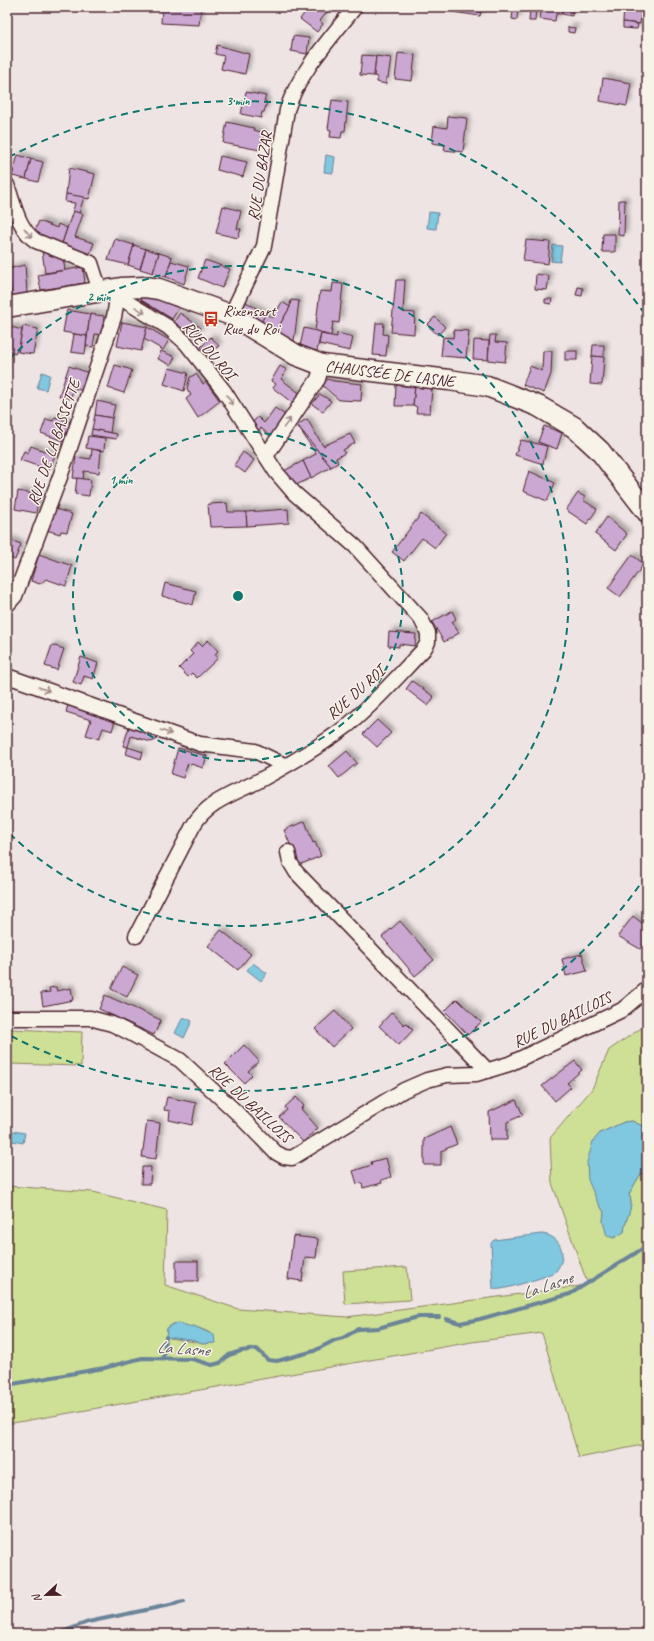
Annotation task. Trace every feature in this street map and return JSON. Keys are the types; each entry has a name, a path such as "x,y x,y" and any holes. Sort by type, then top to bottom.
{"street":[{"name":"RUE DU BAZAR","path":"231,316 264,246 287,110 291,97 300,80 355,7"},
{"path":"7,185 21,224 29,236 36,241 91,263 98,285 106,291"},
{"name":"CHAUSSÉE DE LASNE","path":"7,307 139,286 159,289 231,316 296,355 322,365 487,386 538,406 574,427 596,448 647,512"},
{"name":"RUE DU ROI","path":"106,291 168,327 186,343 224,391 276,472 294,493 355,546 421,619 428,633 428,642 424,648 375,700 346,726 262,779 222,798 201,813 136,936"},
{"name":"RUE DE LA BASSETTE","path":"7,605 15,596 60,477 114,317 117,299 106,291"},
{"path":"266,456 318,378 322,365"},
{"path":"7,676 200,744 255,751 284,765"},
{"path":"288,852 290,862 296,872 488,1071"},
{"name":"RUE DU BAILLOIS","path":"7,1018 90,1018 112,1024 180,1060 236,1112 275,1152 284,1158 292,1158 377,1105 410,1087 427,1080 447,1075 476,1074 488,1071 523,1057 622,1010 647,989"}],"green space":[{"path":"647,1024 647,1128 632,1121 624,1122 600,1133 597,1201 604,1212 603,1222 624,1232 631,1203 629,1194 640,1175 647,1170 647,1444 579,1458 542,1333 472,1342 7,1424 7,1186 93,1192 167,1210 165,1285 238,1309 347,1317 588,1285 552,1183 550,1138 592,1089 609,1050","holes":["178,1323 202,1329 210,1333 207,1344 170,1338"]},
{"path":"10,1029 82,1032 81,1066 9,1064"},
{"path":"407,1267 410,1300 345,1304 343,1271"}],"water":[{"path":"326,155 335,157 333,173 324,172"},
{"path":"429,212 438,213 436,229 427,228"},
{"path":"553,245 562,246 560,262 551,261"},
{"path":"42,372 50,375 46,390 37,388"},
{"path":"253,963 267,973 261,981 247,970"},
{"path":"183,1017 192,1021 184,1038 175,1033"},
{"path":"632,1121 647,1128 647,1170 640,1175 629,1194 631,1203 624,1232 614,1238 607,1236 603,1222 604,1212 597,1201 588,1180 587,1162 593,1141 600,1133 624,1122"},
{"path":"7,1130 25,1133 23,1143 7,1140"},
{"path":"541,1234 548,1235 554,1239 559,1243 561,1249 561,1262 553,1274 513,1286 493,1289 491,1243 494,1240"},
{"path":"178,1323 188,1327 194,1326 214,1335 215,1343 202,1344 191,1340 166,1337 167,1328"}],"building":[{"path":"162,7 201,7 199,25 161,23"},
{"path":"309,7 330,8 320,21 323,24 317,32 300,19"},
{"path":"464,7 464,10 447,8"},
{"path":"464,7 482,7 481,12 464,10"},
{"path":"503,7 518,7 517,20 512,19 513,10 503,10"},
{"path":"518,7 536,7 535,21 529,21 530,9"},
{"path":"542,7 563,7 562,14 556,14 555,21 540,19"},
{"path":"563,7 587,7 587,10 572,9 572,16 562,14"},
{"path":"624,7 642,7 640,24 623,22"},
{"path":"447,8 481,12 480,16 446,11"},
{"path":"623,22 638,24 637,29 623,28"},
{"path":"568,27 575,28 574,33 568,32"},
{"path":"293,36 309,38 307,54 291,51"},
{"path":"217,45 249,54 245,74 221,69 224,56 215,54"},
{"path":"398,53 415,55 412,81 395,79"},
{"path":"362,55 376,56 374,76 360,75"},
{"path":"376,56 391,58 386,84 377,82 377,77 374,76"},
{"path":"603,78 631,83 627,106 600,101"},
{"path":"246,92 266,96 264,101 267,102 261,118 241,114"},
{"path":"332,100 348,102 345,131 342,131 341,138 330,137 331,130 328,129"},
{"path":"448,116 467,118 463,152 444,150 445,145 432,143 434,126 447,128"},
{"path":"227,122 254,128 254,130 264,133 260,150 223,143"},
{"path":"18,155 31,159 26,179 12,176"},
{"path":"220,156 247,162 243,177 217,170"},
{"path":"31,159 43,162 38,182 26,179"},
{"path":"69,168 95,174 89,199 66,194"},
{"path":"66,194 84,197 79,213 73,211 75,203 65,202"},
{"path":"619,200 625,200 624,236 618,235"},
{"path":"223,206 241,211 237,229 241,229 238,238 216,233"},
{"path":"73,211 83,214 75,237 94,243 89,256 61,246"},
{"path":"39,221 57,228 58,224 67,228 61,246 33,235"},
{"path":"603,234 615,234 615,252 602,252"},
{"path":"115,239 134,245 128,265 108,260"},
{"path":"526,240 550,242 548,264 523,261"},
{"path":"134,245 146,249 140,269 128,265"},
{"path":"146,249 159,253 153,273 140,269"},
{"path":"42,250 58,255 59,258 63,258 65,270 45,273"},
{"path":"159,253 172,257 166,277 153,273"},
{"path":"205,260 230,269 222,288 198,278"},
{"path":"171,261 189,266 184,284 166,277"},
{"path":"25,265 27,293 12,296 7,269"},
{"path":"83,267 85,283 41,290 38,275"},
{"path":"536,274 549,276 547,290 535,289"},
{"path":"8,277 12,296 7,298 7,278"},
{"path":"396,280 405,280 403,312 415,313 414,334 391,332"},
{"path":"333,283 343,284 339,323 333,322 331,336 315,331 320,291 332,292"},
{"path":"578,287 583,288 582,296 576,295"},
{"path":"143,293 179,308 172,319 141,300"},
{"path":"545,299 552,299 551,304 545,303"},
{"path":"141,300 172,319 171,325 138,304"},
{"path":"291,300 299,301 294,341 276,331 290,307"},
{"path":"246,302 266,314 261,322 242,311"},
{"path":"282,302 290,307 276,331 261,322 266,314 273,318"},
{"path":"67,310 90,314 87,336 63,332"},
{"path":"180,313 201,328 194,337 174,322"},
{"path":"90,314 104,316 102,335 95,334 93,347 86,346"},
{"path":"435,317 445,327 438,335 427,325"},
{"path":"122,322 147,327 141,351 117,346"},
{"path":"376,323 384,323 383,334 388,335 386,356 373,355"},
{"path":"23,326 38,329 33,354 18,352"},
{"path":"7,327 10,328 8,346 7,346"},
{"path":"11,327 22,330 19,347 15,354 7,350"},
{"path":"147,327 169,340 163,350 144,339"},
{"path":"304,328 321,332 317,351 300,346"},
{"path":"454,330 469,331 466,358 441,356 443,337 453,338"},
{"path":"337,333 353,337 350,351 319,344 321,334 337,337"},
{"path":"74,334 87,336 85,354 71,352"},
{"path":"490,335 496,335 495,342 507,343 505,362 488,360"},
{"path":"211,337 219,346 208,353 201,347"},
{"path":"474,340 489,341 488,360 473,359"},
{"path":"593,345 604,345 604,357 592,356"},
{"path":"161,351 175,357 171,365 158,359"},
{"path":"543,351 552,351 551,374 544,393 523,385 530,366 542,371"},
{"path":"565,351 577,351 577,360 565,360"},
{"path":"592,356 604,357 602,385 590,384"},
{"path":"115,365 132,370 124,393 108,388"},
{"path":"69,366 89,373 83,391 74,388 70,399 59,396"},
{"path":"280,366 287,370 281,379 302,395 295,405 273,388 276,384 271,381"},
{"path":"169,368 188,373 184,391 164,384"},
{"path":"196,374 203,384 206,382 220,401 198,418 186,399 191,395 187,389 190,377"},
{"path":"327,379 362,384 361,401 339,400 323,386"},
{"path":"396,385 415,387 413,406 395,406"},
{"path":"415,387 432,389 430,413 416,413 417,407 413,405"},
{"path":"320,394 331,401 323,412 312,404"},
{"path":"97,401 115,405 112,418 95,415"},
{"path":"275,408 285,415 270,436 261,428 255,436 249,426 258,417 264,423"},
{"path":"95,415 112,418 110,433 92,429"},
{"path":"55,417 73,423 66,442 41,433 46,419 53,421"},
{"path":"307,419 323,446 350,434 355,443 343,450 345,453 336,458 338,463 331,467 297,425"},
{"path":"297,425 331,467 311,478 303,461 316,454"},
{"path":"544,426 562,433 557,449 538,442"},
{"path":"92,429 117,434 116,439 91,435"},
{"path":"88,436 105,438 104,451 86,448"},
{"path":"521,440 547,446 543,464 515,455"},
{"path":"31,446 55,455 49,470 20,460 24,451 28,453"},
{"path":"92,449 101,451 99,473 84,471 83,479 73,478 76,457 91,459"},
{"path":"243,452 254,460 245,473 234,465"},
{"path":"303,461 311,478 294,486 284,471"},
{"path":"529,471 555,483 547,501 523,491"},
{"path":"77,478 91,480 89,496 75,494"},
{"path":"18,491 39,495 36,513 15,509"},
{"path":"578,493 585,497 583,500 597,509 587,524 566,510"},
{"path":"227,503 228,512 246,512 247,526 210,527 208,504"},
{"path":"52,508 72,514 67,532 61,531 60,534 46,530"},
{"path":"288,509 289,523 247,526 246,512"},
{"path":"421,514 446,533 435,548 422,538 404,561 392,552"},
{"path":"607,517 627,534 616,550 595,534"},
{"path":"7,539 21,544 15,560 7,557"},
{"path":"39,554 72,566 66,586 46,579 40,584 31,581"},
{"path":"632,555 644,564 620,597 608,588"},
{"path":"165,583 196,591 193,605 162,596"},
{"path":"452,611 456,619 452,622 459,633 444,642 432,622"},
{"path":"389,632 416,634 415,646 399,644 399,647 388,646"},
{"path":"208,640 218,651 215,654 218,658 197,678 192,673 188,677 179,668 193,654 190,651 198,642 202,646"},
{"path":"52,645 64,649 57,670 45,666"},
{"path":"81,657 98,663 93,679 84,676 81,685 73,682"},
{"path":"412,681 434,697 428,706 406,689"},
{"path":"68,705 116,717 112,731 103,728 99,739 86,735 91,720 66,712"},
{"path":"377,720 391,733 377,747 363,734"},
{"path":"130,724 158,734 156,740 151,742 131,736 128,747 123,746"},
{"path":"128,747 143,752 141,759 126,754"},
{"path":"178,748 207,756 203,768 188,763 183,778 171,774"},
{"path":"347,751 357,763 339,778 329,766"},
{"path":"305,821 313,843 315,842 321,856 299,865 284,830"},
{"path":"633,916 647,927 647,940 640,949 618,936"},
{"path":"400,921 434,960 415,976 382,937"},
{"path":"221,930 251,954 238,970 208,946"},
{"path":"582,954 587,971 566,976 562,959"},
{"path":"122,967 138,975 127,997 111,989"},
{"path":"56,987 57,991 71,988 73,1000 43,1006 41,993 50,992 49,988"},
{"path":"105,995 161,1020 154,1035 99,1009"},
{"path":"457,999 481,1022 468,1035 445,1011"},
{"path":"335,1011 351,1029 332,1047 315,1029"},
{"path":"392,1012 404,1025 406,1023 413,1030 399,1045 379,1026"},
{"path":"244,1045 259,1061 248,1071 252,1075 244,1083 225,1064"},
{"path":"575,1061 582,1070 567,1083 571,1087 555,1101 542,1086"},
{"path":"167,1097 196,1103 192,1125 169,1120 170,1111 164,1110"},
{"path":"296,1097 304,1106 301,1109 318,1128 303,1142 279,1117 287,1110 285,1107"},
{"path":"516,1100 523,1115 507,1122 507,1140 490,1140 489,1112"},
{"path":"147,1121 160,1123 156,1159 142,1157"},
{"path":"450,1127 457,1144 441,1151 441,1165 424,1165 424,1139"},
{"path":"386,1158 391,1177 381,1180 382,1183 363,1188 362,1183 357,1184 353,1171 372,1165 371,1162"},
{"path":"142,1167 151,1167 150,1184 141,1184"},
{"path":"293,1236 318,1239 316,1258 305,1257 302,1281 288,1279"},
{"path":"176,1261 198,1261 198,1281 176,1281"}],"waterway":[{"name":"La Lasne","path":"446,1319 460,1323 480,1319 570,1294 647,1246"},
{"name":"La Lasne","path":"7,1385 104,1368 142,1358 192,1359 212,1365 220,1363 229,1355 241,1351 257,1349 268,1360 277,1361 314,1351 335,1340 343,1338 358,1329 378,1328 418,1317 439,1317"},
{"path":"163,1358 166,1337"},
{"path":"57,1634 88,1622 184,1602"}],"place":[{"name":"Rixensart Rue du Roi","path":"211,319"}]}
